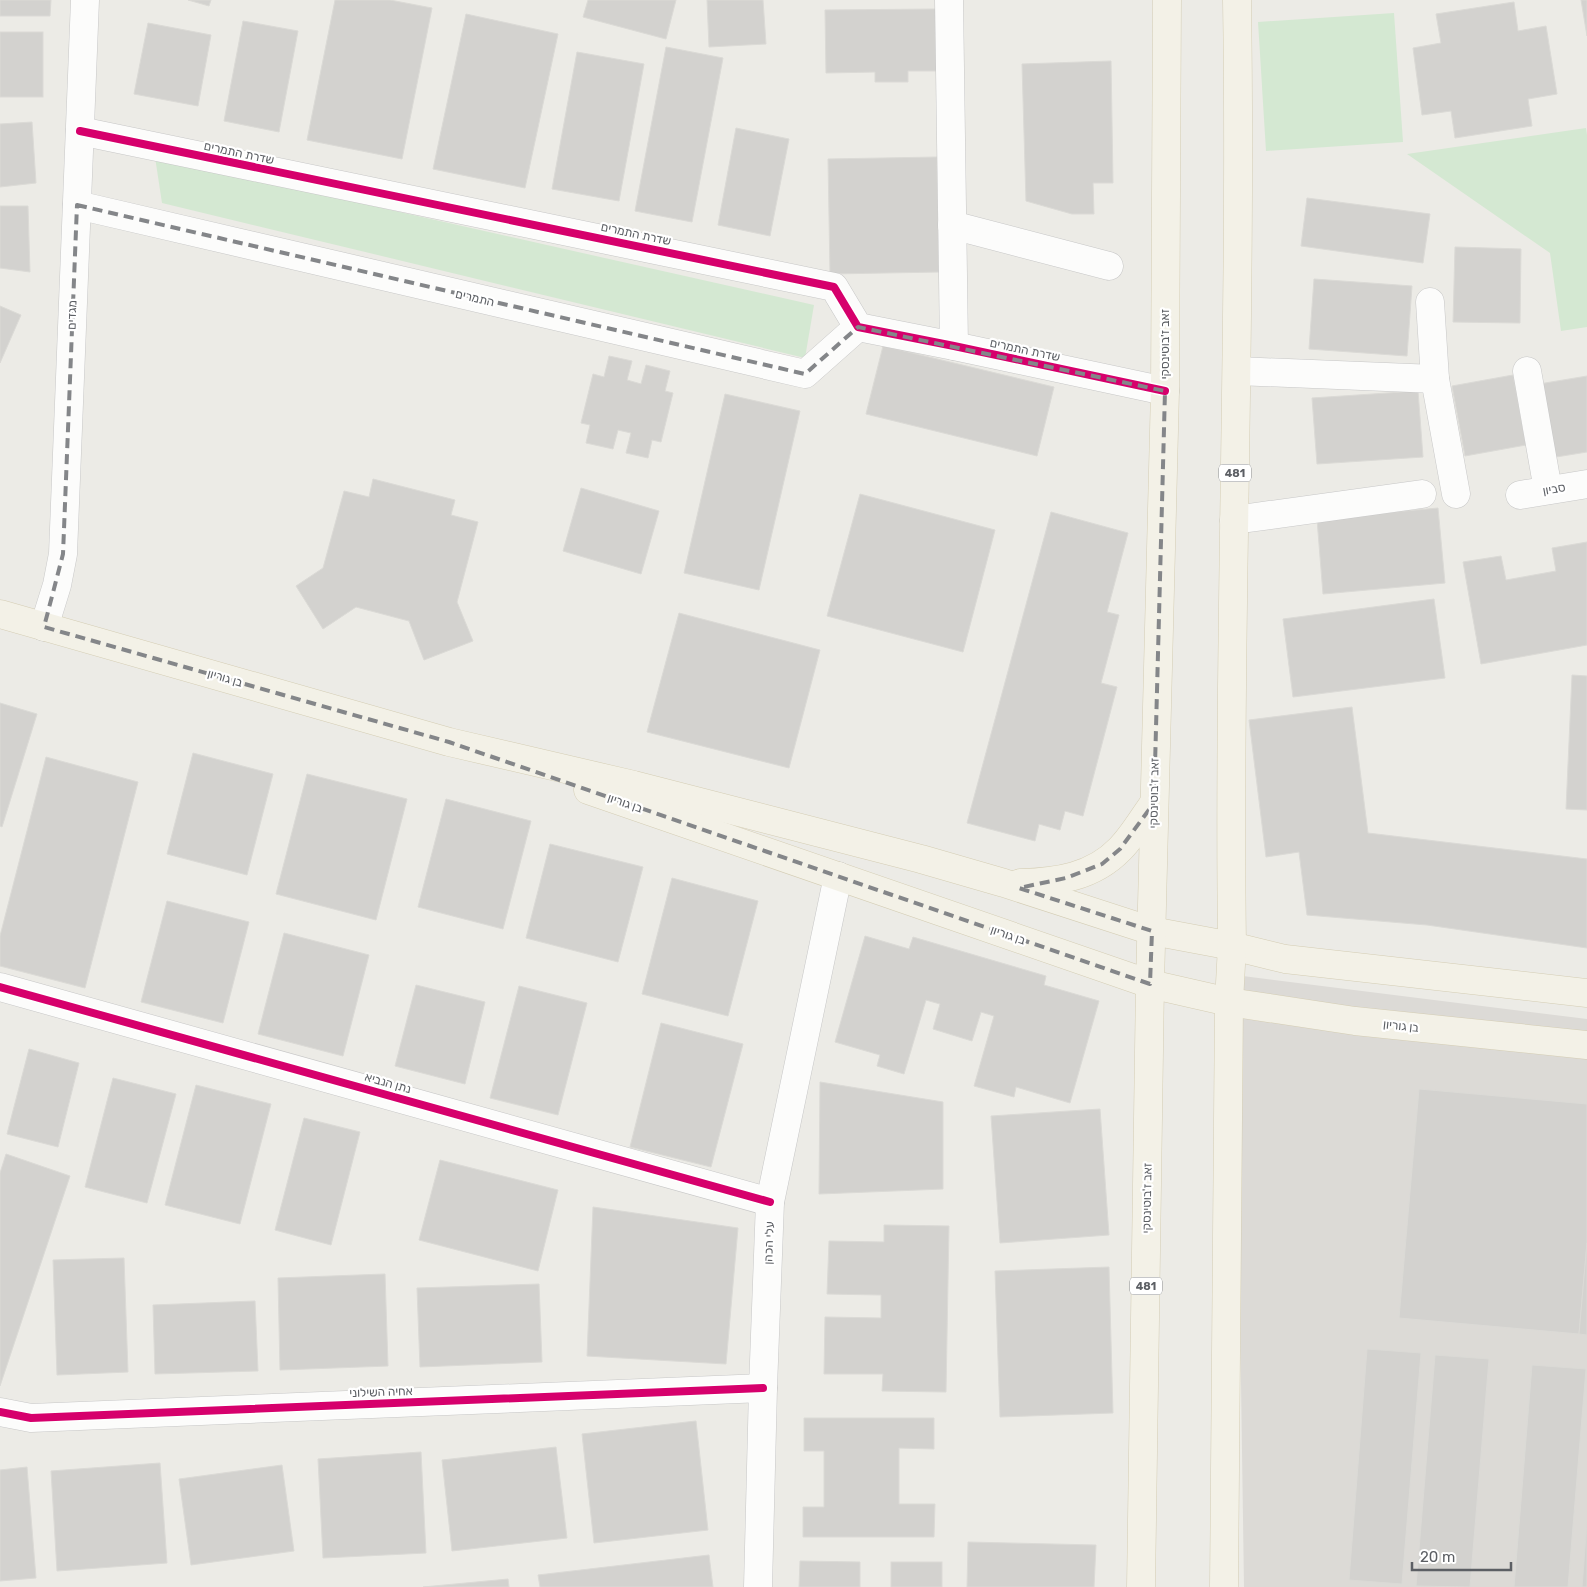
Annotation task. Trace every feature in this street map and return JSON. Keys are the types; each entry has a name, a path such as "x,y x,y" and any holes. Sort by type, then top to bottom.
{"main road":[{"name":"זאב ז'בוטינסקי","path":"1141,1587 1150,984 1165,391 1167,0"},
{"name":"481","path":"1224,1587 1229,1002 1232,946 1234,520 1239,258 1237,0"},
{"name":"בן גוריון","path":"0,614 449,742 643,788 912,856 1004,883 1152,931 1232,946 1285,959 1587,993"},
{"name":"בן גוריון","path":"449,742 734,842 1150,984 1229,1002 1354,1021 1587,1045"},
{"path":"1004,883 1050,882 1086,872 1102,864 1120,849 1154,803"}],"street":[{"name":"מגדים","path":"44,627 57,585 63,554 85,0"},
{"path":"949,0 954,346"},
{"name":"שדרת התמרים","path":"80,131 834,287 858,327 1165,391"},
{"name":"התמרים","path":"77,205 805,374 858,327"},
{"path":"952,225 1109,266"},
{"path":"1430,302 1435,372 1456,494"},
{"path":"1237,365 1435,372"},
{"path":"1527,371 1548,490"},
{"name":"סביון","path":"1520,495 1587,484"},
{"path":"1234,520 1422,494"},
{"name":"עלי הכהן","path":"758,1587 770,1202 838,876"},
{"name":"נתן הנביא","path":"0,987 770,1202"},
{"name":"אחיה השילוני","path":"0,1412 31,1418 763,1388"}],"highlighted area":[{"path":"77,205 805,374 858,327 1165,391 1154,803 1120,849 1102,864 1066,878 1019,888 1152,931 1150,984 449,742 44,627 63,554"}],"shaded area":[{"path":"1235,975 1587,1019 1587,1587 1244,1587"}],"green space":[{"path":"1394,13 1403,142 1266,151 1258,22"},
{"path":"1586,128 1587,327 1561,331 1550,253 1407,154"},
{"path":"155,157 814,305 805,358 162,203"}],"building":[{"path":"0,0 51,0 50,16 0,16"},
{"path":"188,0 211,0 209,6"},
{"path":"335,0 390,0 432,8 402,159 307,140"},
{"path":"588,0 676,0 666,39 583,17"},
{"path":"707,0 763,0 766,44 709,47"},
{"path":"1581,0 1587,0 1587,36"},
{"path":"1514,2 1518,31 1546,26 1557,94 1528,99 1532,126 1455,138 1451,111 1422,115 1413,48 1441,43 1436,14"},
{"path":"937,9 937,71 908,71 908,82 875,82 875,72 826,73 825,10"},
{"path":"466,14 558,34 525,188 433,169"},
{"path":"243,21 298,31 279,132 224,121"},
{"path":"148,23 211,35 198,106 134,94"},
{"path":"0,32 43,32 43,97 0,97"},
{"path":"666,47 723,58 692,222 635,211"},
{"path":"577,52 644,64 619,201 552,189"},
{"path":"1111,61 1113,183 1093,183 1094,214 1072,214 1026,201 1022,64"},
{"path":"32,122 36,183 0,187 0,124"},
{"path":"736,128 789,139 770,236 718,225"},
{"path":"937,157 939,272 830,274 828,159"},
{"path":"1307,198 1430,214 1423,263 1301,246"},
{"path":"0,206 28,206 30,272 0,268"},
{"path":"1455,247 1521,249 1520,323 1453,322"},
{"path":"1314,279 1412,286 1407,356 1309,349"},
{"path":"0,306 21,315 0,363"},
{"path":"883,346 1054,387 1037,456 866,414"},
{"path":"609,356 632,361 627,380 641,384 646,365 670,371 665,391 673,393 661,442 652,440 648,458 626,453 631,433 618,430 613,449 586,443 590,425 581,423 593,374 604,377"},
{"path":"1513,375 1526,445 1465,456 1452,386"},
{"path":"1587,376 1587,452 1550,458 1539,384"},
{"path":"1418,391 1423,457 1317,464 1312,398"},
{"path":"725,394 800,411 759,590 684,573"},
{"path":"373,479 455,500 451,515 478,522 457,602 473,641 424,660 409,621 356,607 323,629 296,586 323,568 344,491 369,497"},
{"path":"581,488 659,511 641,574 563,551"},
{"path":"860,494 995,530 963,652 827,616"},
{"path":"1438,508 1445,583 1323,594 1317,519"},
{"path":"1051,512 1128,533 1107,612 1119,615 1101,683 1117,687 1083,816 1065,811 1060,830 1039,824 1035,841 967,823"},
{"path":"1587,542 1587,645 1481,664 1463,562 1501,556 1506,580 1556,571 1552,548"},
{"path":"1434,599 1445,678 1293,697 1283,619"},
{"path":"679,613 820,650 789,768 647,732"},
{"path":"1572,675 1587,676 1587,810 1566,809"},
{"path":"0,703 37,714 2,827 0,826"},
{"path":"1352,707 1368,833 1587,859 1587,948 1427,925 1307,915 1299,852 1266,857 1249,720"},
{"path":"193,753 273,774 247,875 167,854"},
{"path":"46,757 138,782 85,988 0,966 0,936"},
{"path":"307,774 407,799 376,920 276,894"},
{"path":"446,799 531,821 503,929 418,907"},
{"path":"550,844 643,867 618,962 526,938"},
{"path":"672,878 758,901 728,1016 642,994"},
{"path":"167,901 249,922 223,1023 141,1002"},
{"path":"284,933 369,955 343,1056 258,1034"},
{"path":"865,936 909,949 913,937 1046,976 1044,985 1099,1001 1070,1103 1016,1087 1014,1097 974,1086 994,1016 981,1012 972,1041 933,1029 940,1004 926,1000 904,1074 877,1066 880,1055 835,1042"},
{"path":"416,985 485,1002 465,1084 395,1066"},
{"path":"519,986 587,1003 558,1115 490,1098"},
{"path":"661,1023 743,1044 711,1167 630,1147"},
{"path":"29,1049 79,1063 58,1147 7,1134"},
{"path":"113,1078 176,1094 147,1203 85,1187"},
{"path":"820,1082 943,1102 943,1189 819,1194"},
{"path":"196,1085 271,1104 240,1224 165,1205"},
{"path":"1419,1089 1587,1104 1587,1243 1579,1334 1399,1318"},
{"path":"1100,1109 1109,1235 1000,1243 991,1116"},
{"path":"304,1118 360,1132 331,1245 275,1230"},
{"path":"6,1154 70,1176 0,1386 0,1173"},
{"path":"440,1160 558,1190 538,1271 419,1240"},
{"path":"593,1207 738,1228 726,1364 587,1356"},
{"path":"884,1225 949,1226 946,1392 882,1391 883,1374 824,1374 825,1317 881,1318 881,1295 827,1294 829,1241 884,1242"},
{"path":"1587,1243 1587,1335 1579,1334"},
{"path":"124,1258 128,1372 57,1375 53,1260"},
{"path":"1109,1267 1113,1413 1000,1417 995,1271"},
{"path":"385,1274 388,1366 280,1370 278,1278"},
{"path":"539,1284 542,1362 420,1367 417,1288"},
{"path":"255,1301 258,1371 155,1374 153,1305"},
{"path":"1367,1349 1421,1353 1402,1584 1349,1580"},
{"path":"1435,1355 1489,1359 1470,1587 1416,1586"},
{"path":"1532,1365 1586,1369 1568,1587 1514,1587"},
{"path":"804,1418 934,1418 934,1449 899,1448 899,1504 935,1504 934,1537 803,1537 803,1507 824,1507 824,1451 804,1451"},
{"path":"696,1421 708,1530 594,1543 582,1434"},
{"path":"556,1447 567,1538 452,1551 442,1460"},
{"path":"421,1452 426,1553 323,1558 318,1459"},
{"path":"160,1463 167,1563 57,1571 51,1471"},
{"path":"282,1465 294,1551 191,1565 179,1479"},
{"path":"27,1467 36,1578 0,1581 0,1470"},
{"path":"1587,1522 1587,1587 1582,1587"},
{"path":"968,1542 1096,1545 1094,1587 967,1587"},
{"path":"709,1555 713,1587 540,1587 538,1575"},
{"path":"800,1561 860,1562 860,1587 799,1587"},
{"path":"891,1562 942,1562 942,1587 891,1587"},
{"path":"508,1579 509,1587 423,1587"}],"cycle path":[{"path":"80,131 834,287 858,327 1165,391"},
{"path":"0,987 770,1202"},
{"path":"0,1412 31,1418 763,1388"}]}
